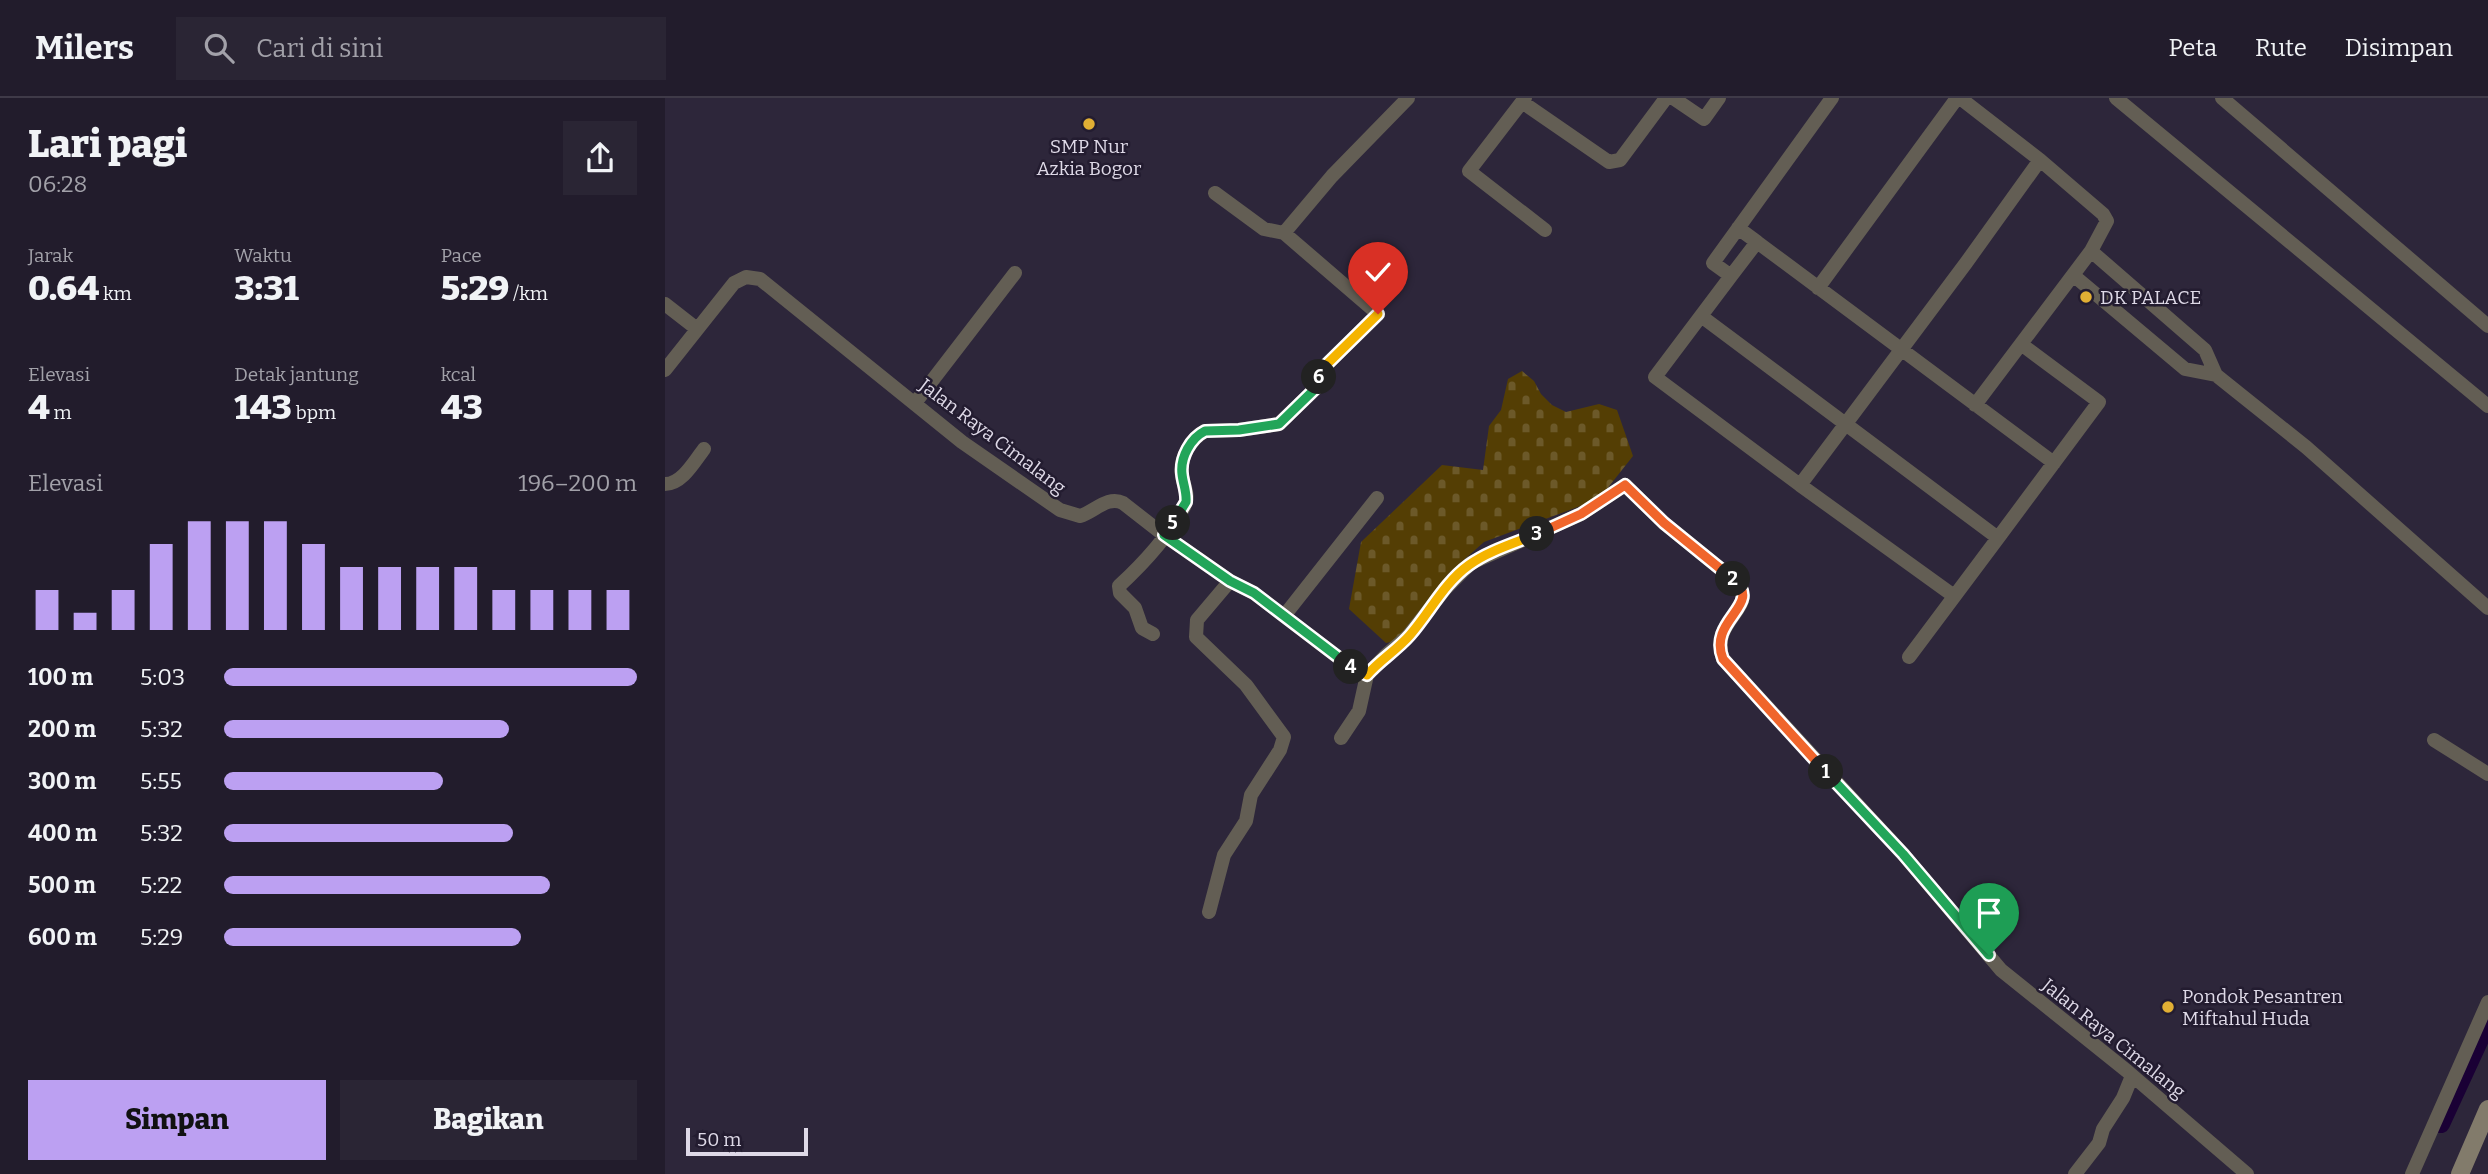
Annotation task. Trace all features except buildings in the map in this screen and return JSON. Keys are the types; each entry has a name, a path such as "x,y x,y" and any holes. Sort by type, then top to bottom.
{"main road":[{"path":"2460,1174 2488,1110"}],"street":[{"path":"1283,233 1332,176 1408,98"},
{"path":"1545,230 1469,172 1524,100 1609,162 1620,160 1666,98"},
{"path":"1673,98 1704,119 1719,98"},
{"path":"1731,276 1713,263 1832,98"},
{"path":"1818,288 1959,98 2040,160 2103,214 2107,221 2091,251 1975,405"},
{"path":"2116,98 2488,406"},
{"path":"2222,98 2488,326"},
{"path":"1800,485 2040,160"},
{"path":"1153,634 1142,628 1135,608 1120,593 1119,586 1149,557 1186,502 1181,465 1187,450 1205,431 1239,430 1279,424 1317,387 1320,371 1378,314 1283,233 1263,229 1215,193"},
{"path":"1738,228 2054,463"},
{"path":"1757,242 1655,377 1954,596"},
{"path":"2091,251 2205,350 2216,375 2306,447 2488,608"},
{"path":"915,403 1015,273"},
{"path":"2073,275 2185,369 2216,375"},
{"name":"Jalan Raya Cimalang","path":"665,370 734,283 746,277 760,279 962,442 1060,510 1080,516 1104,503 1118,500 1230,581 1254,593 1345,663 1367,675 1386,654 1409,636 1446,588 1471,563 1581,514 1625,485 1664,523 1742,589 1743,601 1721,634 1720,650 1723,659 1903,854 2001,970 2248,1174"},
{"path":"665,304 697,328"},
{"path":"1701,316 1997,538"},
{"path":"1909,657 2099,402 2021,344"},
{"path":"665,484 674,484 680,479 704,449"},
{"path":"1284,616 1377,498"},
{"path":"1209,912 1224,855 1246,821 1251,795 1280,750 1284,737 1246,685 1196,637 1197,620 1230,581"},
{"path":"1341,738 1359,710 1367,675"},
{"path":"2434,740 2488,774"},
{"path":"2412,1174 2488,1002"},
{"path":"2075,1174 2094,1153 2103,1129 2123,1098 2132,1076"}],"green space":[{"path":"1522,371 1534,381 1541,394 1552,405 1566,412 1599,404 1617,410 1633,456 1599,499 1484,542 1447,575 1411,630 1400,640 1386,643 1349,609 1361,542 1442,465 1483,470 1489,426 1501,410 1508,379"}],"waterway":[{"path":"2441,1124 2488,1022"}],"place":[{"name":"SMP Nur Azkia Bogor","path":"1089,124"},
{"name":"DK PALACE","path":"2086,297"},
{"name":"Pondok Pesantren Miftahul Huda","path":"2168,1007"}],"route":[{"path":"1378,314 1320,371 1317,387 1279,424 1201,433 1187,450 1181,465 1186,491 1184,508 1164,535 1230,581 1254,593 1339,659 1367,675 1386,654 1409,636 1456,576 1471,563 1581,514 1625,485 1664,523 1738,583 1744,595 1743,601 1721,634 1720,650 1723,659 1903,854 1989,955"}]}
